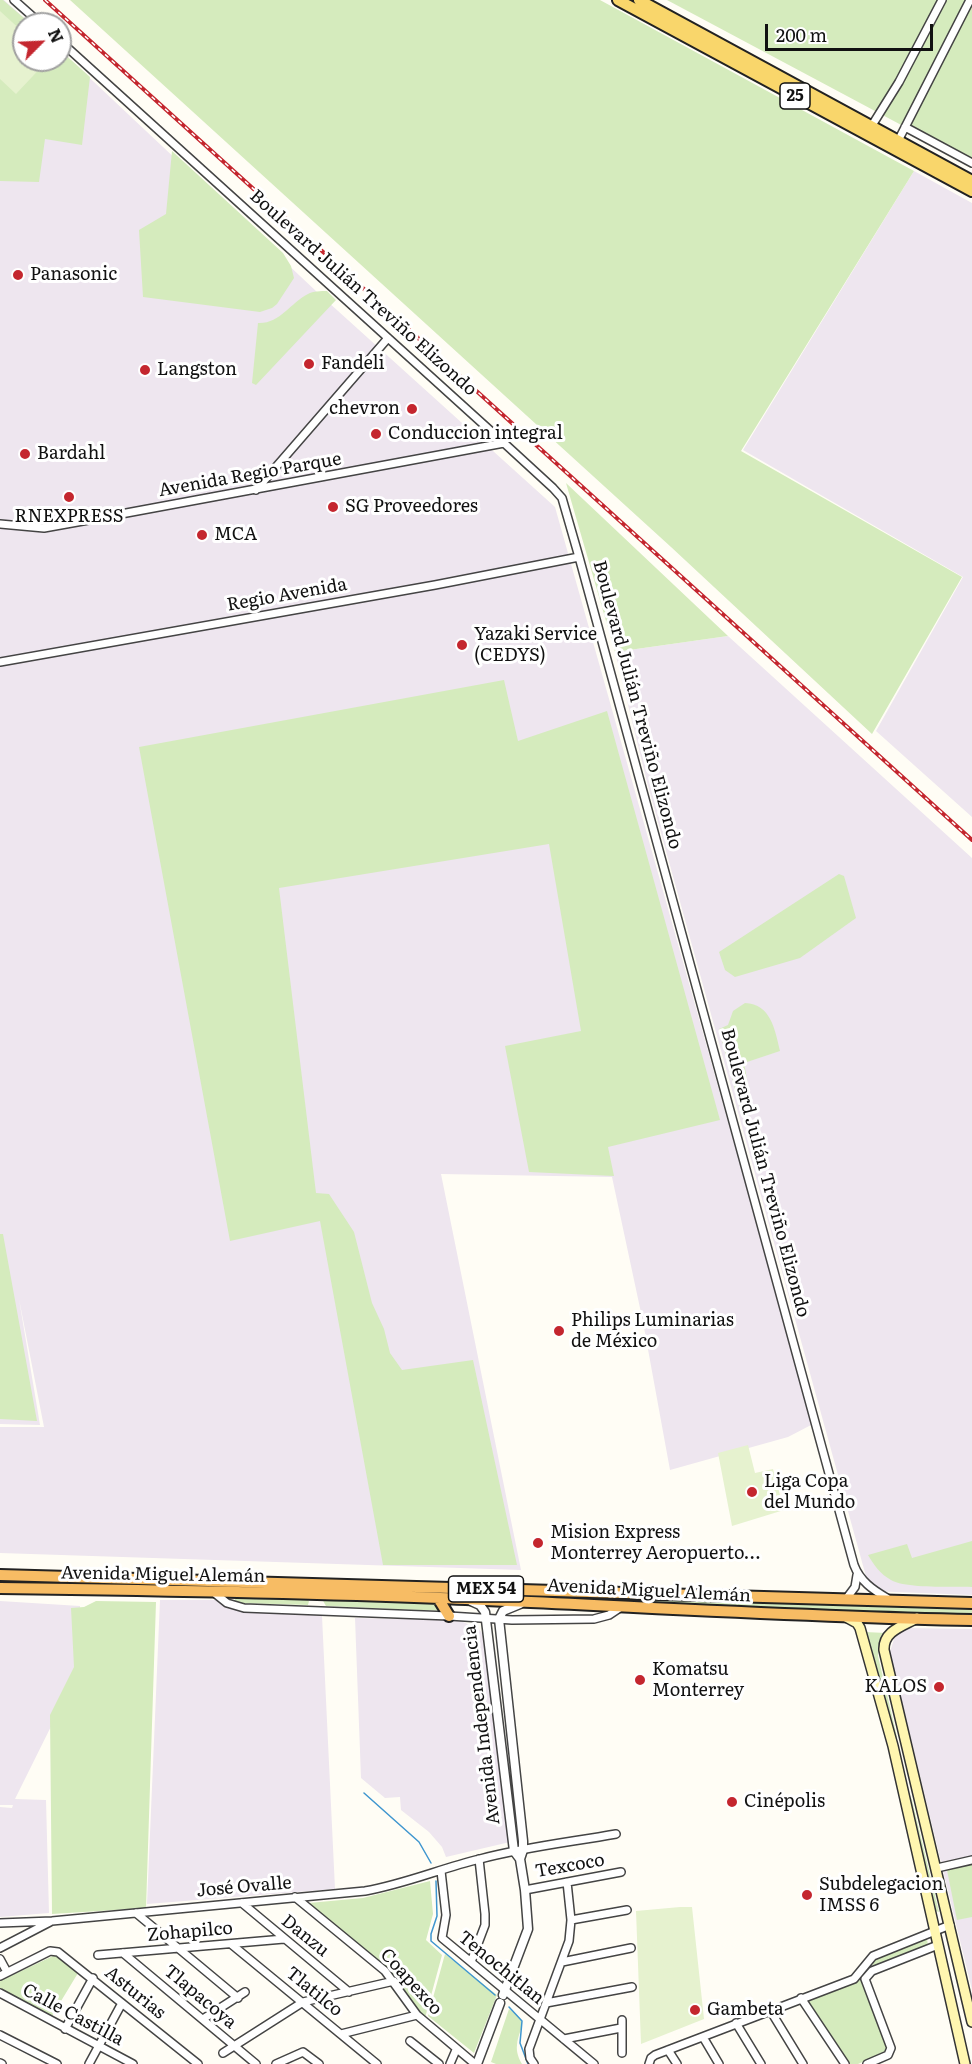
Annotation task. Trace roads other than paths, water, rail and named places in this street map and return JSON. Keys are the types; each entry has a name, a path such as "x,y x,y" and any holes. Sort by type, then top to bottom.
{"highway":[{"name":"Avenida Miguel Alemán","path":"0,1575 972,1604"},
{"name":"Avenida Miguel Alemán","path":"0,1588 211,1591 438,1598 972,1620"},
{"path":"438,1598 448,1616"}],"main road":[{"name":"25","path":"618,0 972,191"},
{"name":"25","path":"639,0 972,180"},
{"path":"843,1616 860,1628 893,1746 924,1885 961,1972 972,2022"},
{"path":"917,1618 890,1633 884,1644 937,1868 942,1928 938,1945 965,2064"},
{"path":"875,1680 882,1691 922,1819 927,1828"}],"street":[{"path":"14,0 28,12"},
{"path":"871,127 942,0"},
{"path":"898,141 970,0"},
{"name":"Boulevard Julián Treviño Elizondo","path":"72,52 554,488 562,498 858,1575"},
{"path":"905,127 972,163"},
{"path":"256,490 388,338"},
{"name":"Avenida Regio Parque","path":"0,524 55,528 504,443"},
{"name":"Regio Avenida","path":"0,662 388,591 435,585 579,557"},
{"path":"846,1599 855,1587 858,1575 873,1589 892,1601"},
{"path":"211,1591 227,1603 244,1608 486,1619 594,1619 609,1615 621,1607"},
{"name":"Avenida Independencia","path":"462,1599 480,1605 485,1612 525,1890 528,1929 476,2064"},
{"name":"Avenida Independencia","path":"519,1853 499,1619 500,1614 507,1608 526,1602"},
{"name":"José Ovalle","path":"0,1923 52,1921 355,1892 385,1887 479,1859 616,1834"},
{"path":"471,1962 485,1925 479,1859"},
{"path":"937,1868 972,1860"},
{"name":"Tenochitlan","path":"436,1872 446,1914 442,1938 471,1962 503,1996 539,2018 594,2064"},
{"name":"Texcoco","path":"525,1890 621,1872"},
{"path":"534,2064 528,2049 569,1941 571,1920 567,1882"},
{"name":"Coapexco","path":"295,1897 376,1962 394,1981 417,2014 456,2050 476,2064"},
{"name":"Danzu","path":"242,1903 349,1992"},
{"path":"571,1920 627,1910"},
{"path":"136,1913 238,1998"},
{"path":"0,1948 52,1921"},
{"path":"649,2064 655,2055 854,1979 873,1956 942,1928"},
{"name":"Zohapilco","path":"98,1955 284,1939"},
{"name":"Tlatilco","path":"231,1944 377,2064"},
{"path":"867,2064 888,2055 891,2048 865,1979 872,1971 938,1945"},
{"path":"562,1962 631,1948"},
{"name":"Asturias","path":"3,1974 50,1951 58,1952 198,2064"},
{"name":"Tlapacoya","path":"123,1953 256,2064"},
{"path":"0,1959 3,1974"},
{"path":"65,2029 93,1978"},
{"path":"223,2053 303,2002 394,1981"},
{"path":"546,2003 632,1987"},
{"path":"203,2019 246,1992"},
{"name":"Calle Castilla","path":"0,1993 133,2064"},
{"path":"801,1998 845,2064"},
{"path":"89,2064 122,2003"},
{"path":"770,2010 803,2064"},
{"path":"341,2034 417,2014"},
{"path":"622,2020 622,2053"},
{"path":"736,2023 761,2064"},
{"path":"564,2039 621,2028"},
{"path":"0,2035 57,2064"},
{"path":"703,2037 719,2064"},
{"path":"410,2041 439,2064"},
{"path":"450,2064 456,2050"},
{"path":"668,2050 677,2064"},
{"path":"276,2064 303,2052 319,2064"}],"waterway":[{"path":"364,1793 419,1842 431,1863"},
{"path":"436,1881 437,1916 431,1941 495,1995"},
{"path":"509,2007 522,2021 520,2043 528,2064"}],"railway":[{"path":"45,0 972,840"}],"place":[{"name":"Panasonic","path":"18,275"},
{"name":"Fandeli","path":"309,364"},
{"name":"Langston","path":"145,370"},
{"name":"chevron","path":"412,409"},
{"name":"Conduccion integral","path":"376,434"},
{"name":"Bardahl","path":"25,454"},
{"name":"RNEXPRESS","path":"69,497"},
{"name":"SG Proveedores","path":"333,507"},
{"name":"MCA","path":"202,535"},
{"name":"Yazaki Service (CEDYS)","path":"462,645"},
{"name":"Philips Luminarias de México","path":"559,1331"},
{"name":"Liga Copa del Mundo","path":"752,1492"},
{"name":"Mision Express Monterrey Aeropuerto…","path":"538,1543"},
{"name":"Komatsu Monterrey","path":"640,1680"},
{"name":"KALOS","path":"939,1687"},
{"name":"Cinépolis","path":"732,1802"},
{"name":"Subdelegacion IMSS 6","path":"807,1895"},
{"name":"Gambeta","path":"695,2010"}]}
